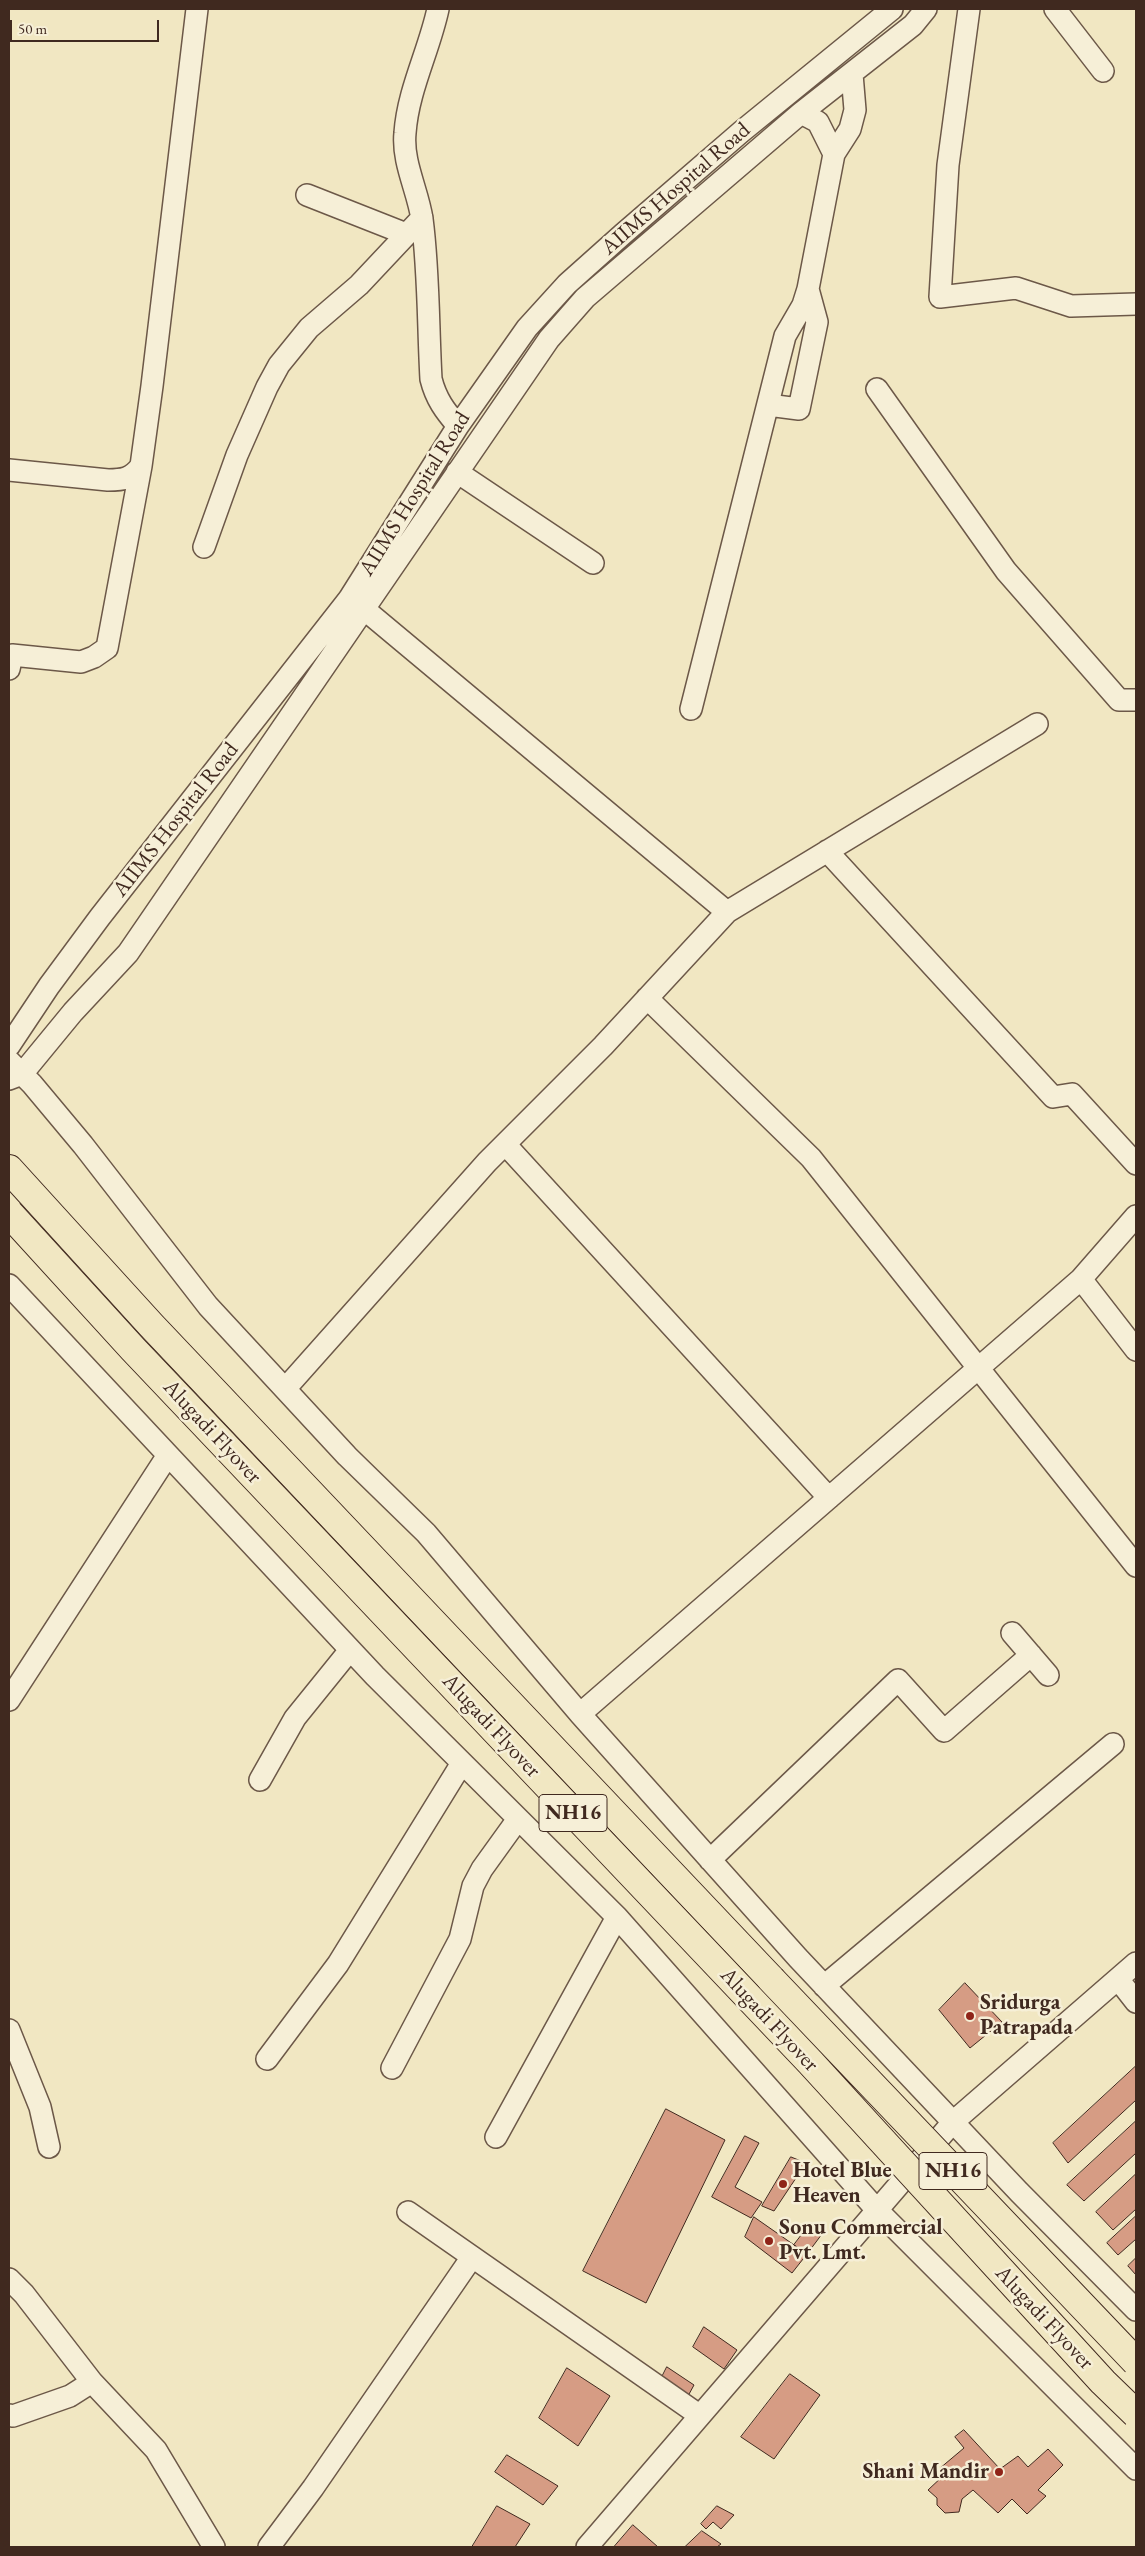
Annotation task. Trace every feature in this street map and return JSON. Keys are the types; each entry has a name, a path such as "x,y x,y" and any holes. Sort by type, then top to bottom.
{"highway":[{"name":"Alugadi Flyover","path":"9,1169 179,1354 1136,2362"},
{"name":"Alugadi Flyover","path":"9,1213 134,1350 810,2062 1096,2375 1136,2414"}],"street":[{"path":"9,669 12,655 81,662 94,657 106,648 141,466 197,9"},
{"path":"438,9 434,29 410,96 404,136 412,181 422,218 431,379 441,406 458,426"},
{"name":"AIIMS Hospital Road","path":"9,1046 49,986 100,917 349,599 458,426 528,328 567,284 741,132 892,9"},
{"name":"AIIMS Hospital Road","path":"13,1071 73,1012 128,953 549,338 585,298 801,113 913,24 926,9"},
{"path":"969,9 948,165 940,297 1016,288 1071,306 1136,304"},
{"path":"1055,9 1103,71"},
{"path":"691,710 785,336 802,305 808,289 834,154 850,129 855,110 852,74"},
{"path":"801,113 818,122 834,154"},
{"path":"307,195 406,234"},
{"path":"204,547 237,455 267,387 279,365 309,328 359,285 422,218"},
{"path":"768,405 799,409 818,322 808,289"},
{"path":"877,389 1006,571 1119,700 1136,700"},
{"path":"440,455 459,471 593,563"},
{"path":"9,470 124,480 134,475 141,466"},
{"path":"364,609 727,912"},
{"path":"285,1389 505,1144 603,1046 727,912 1037,724"},
{"path":"827,851 1053,1097 1072,1094 1136,1164"},
{"path":"648,998 811,1158 1136,1566"},
{"path":"13,1071 83,1145 208,1306 347,1456 426,1533 580,1714 824,1986 1136,2310"},
{"path":"505,1144 828,1498"},
{"path":"580,1714 1081,1280 1136,1216"},
{"path":"1081,1280 1136,1350"},
{"path":"9,1286 350,1650 617,1917 876,2209 1136,2469"},
{"path":"9,1700 168,1455"},
{"path":"1012,1632 1048,1675"},
{"path":"260,1780 295,1718 350,1650"},
{"path":"710,1860 898,1680 944,1732 1030,1654"},
{"path":"824,1986 1113,1744"},
{"path":"268,2059 338,1964 462,1763"},
{"path":"392,2068 460,1939 473,1886 482,1868 518,1819"},
{"path":"496,2137 617,1917"},
{"path":"587,2547 876,2209 953,2122 1136,1963"},
{"path":"1118,1979 1136,2002"},
{"path":"9,2030 40,2108 49,2147"},
{"path":"408,2212 699,2416"},
{"path":"269,2547 313,2488 472,2257"},
{"path":"9,2279 24,2294 92,2382 156,2450 214,2547"},
{"path":"9,2415 13,2416 70,2396 92,2382"}],"building":[{"name":"Sridurga Patrapada","path":"965,1983 1002,2022 970,2048 939,2010"},
{"path":"1136,2066 1136,2100 1068,2163 1053,2143"},
{"path":"666,2109 725,2140 646,2303 583,2271"},
{"path":"1136,2121 1136,2153 1084,2201 1067,2185"},
{"path":"745,2136 759,2143 735,2187 762,2202 751,2218 712,2197"},
{"name":"Hotel Blue Heaven","path":"791,2157 806,2163 774,2211 762,2206"},
{"path":"1136,2174 1136,2209 1113,2230 1096,2212"},
{"path":"1136,2216 1136,2239 1118,2255 1107,2243"},
{"name":"Sonu Commercial Pvt. Lmt.","path":"754,2217 807,2254 792,2273 745,2237"},
{"path":"810,2224 822,2234 807,2254 794,2245"},
{"path":"1136,2258 1136,2275 1128,2266"},
{"path":"704,2327 737,2350 724,2369 693,2347"},
{"path":"667,2367 694,2385 688,2396 661,2379"},
{"path":"567,2368 610,2396 578,2446 539,2418"},
{"path":"790,2374 820,2395 774,2459 741,2437"},
{"name":"Shani Mandir","path":"964,2430 1000,2469 1018,2456 1028,2467 1048,2449 1063,2465 1038,2490 1046,2496 1027,2514 1012,2499 998,2513 973,2490 962,2499 959,2512 945,2513 937,2505 937,2498 928,2490 944,2475 939,2469 964,2448 955,2437"},
{"path":"507,2455 558,2486 543,2505 495,2472"},
{"path":"497,2506 530,2524 515,2547 472,2547"},
{"path":"717,2506 734,2515 721,2529 713,2522 706,2529 701,2524"},
{"path":"633,2525 658,2547 614,2547"},
{"path":"702,2531 721,2544 717,2547 685,2547"}],"place":[{"name":"Sridurga Patrapada","path":"970,2016"},
{"name":"Hotel Blue Heaven","path":"783,2184"},
{"name":"Sonu Commercial Pvt. Lmt.","path":"769,2241"},
{"name":"Shani Mandir","path":"999,2472"}]}
